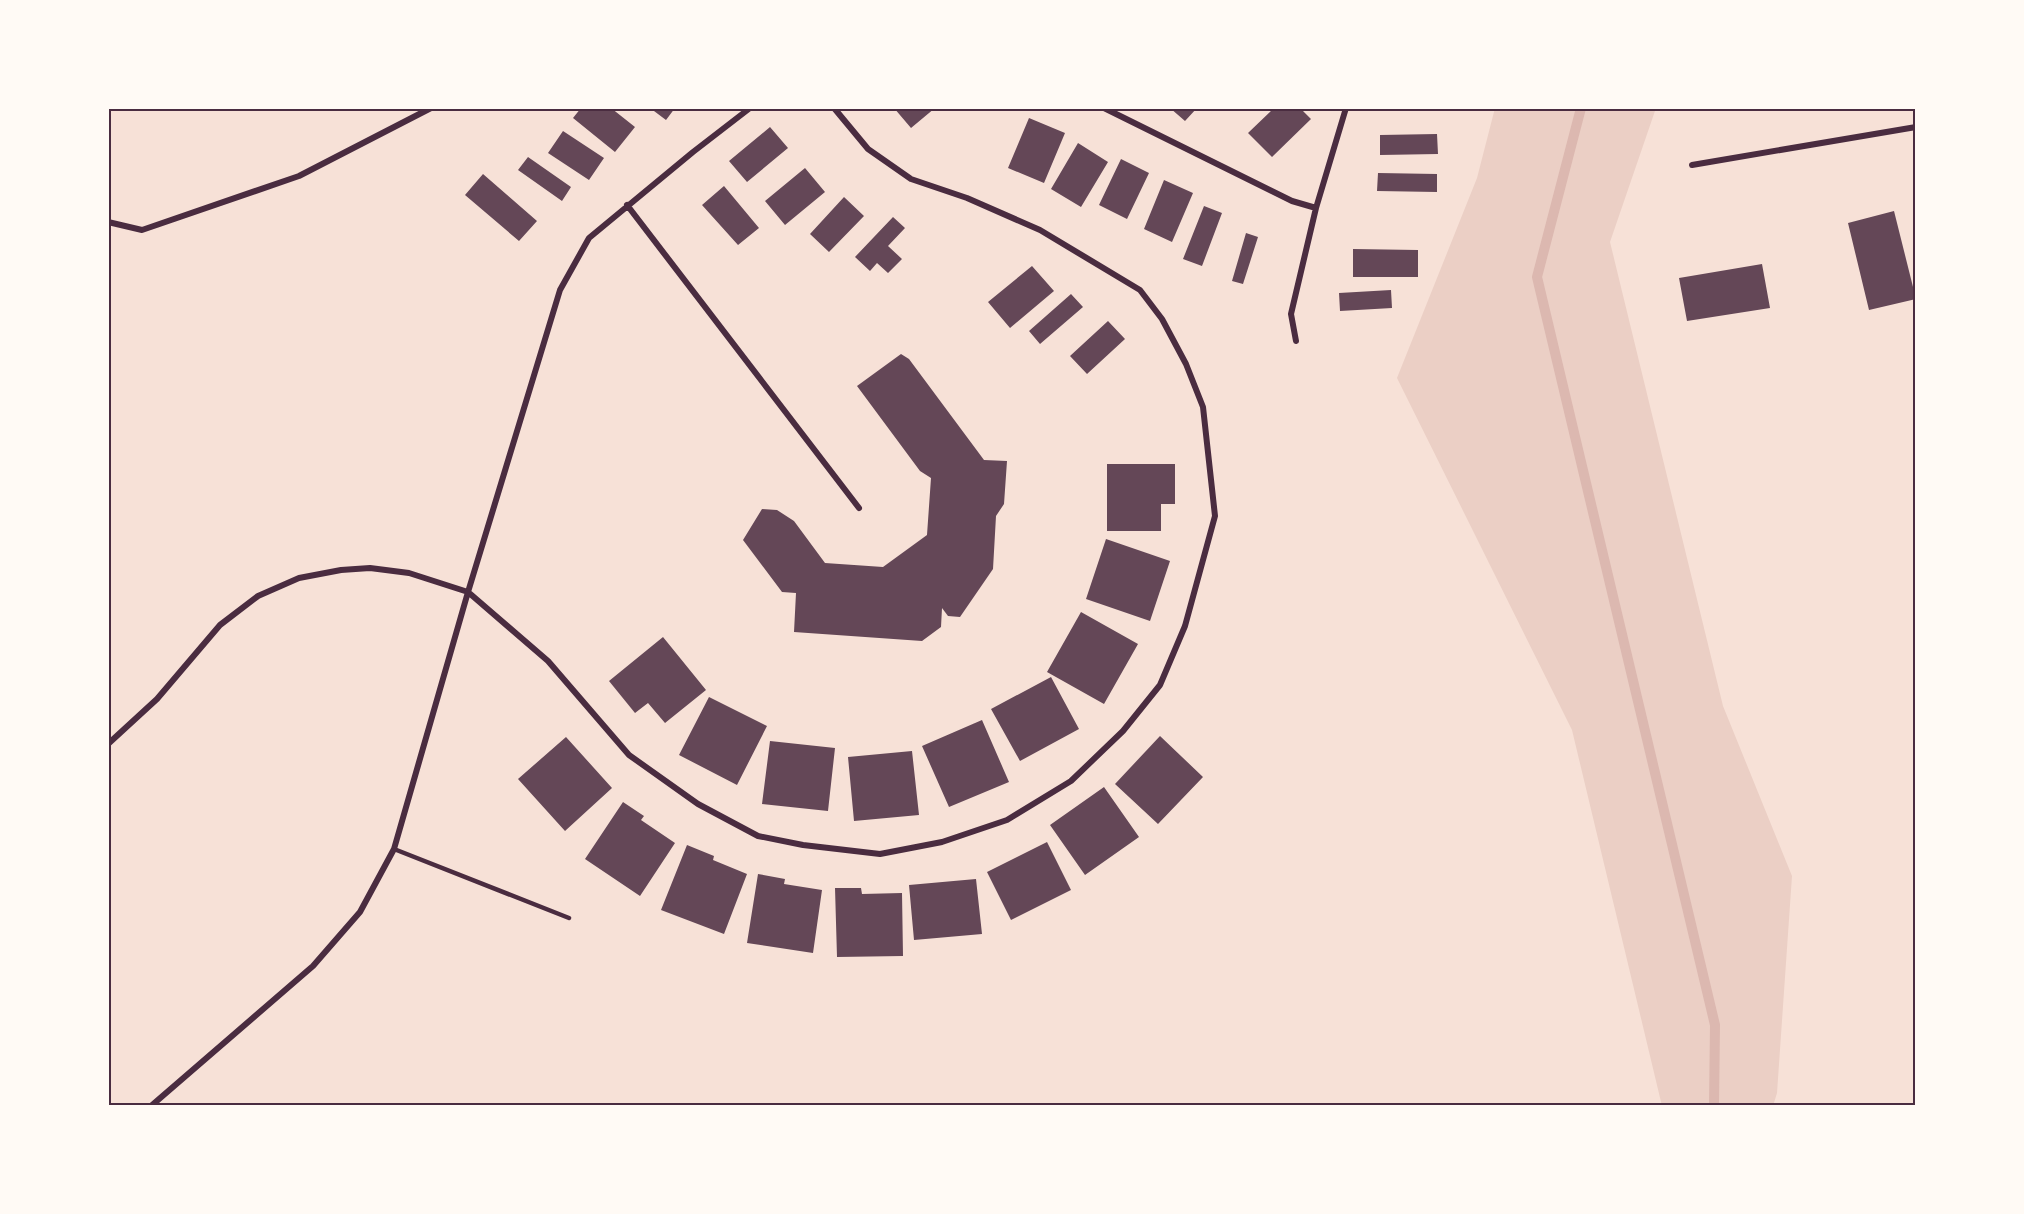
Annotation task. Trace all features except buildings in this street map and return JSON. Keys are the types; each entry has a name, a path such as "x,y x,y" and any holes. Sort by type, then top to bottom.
{"street":[{"path":"108,222 142,230 299,176 431,108"},
{"path":"151,1106 313,966 360,912 394,849 468,592 560,290 589,238 627,205 750,108"},
{"path":"108,744 157,699 220,625 258,596 299,578 340,570 370,568 409,573 468,592 548,661 629,755 698,804 758,836 803,845 880,854 942,842 1007,820 1071,781 1123,731 1160,685 1185,626 1215,516 1203,407 1186,364 1162,319 1140,290 1040,230 967,198 911,179 868,149 834,108"},
{"path":"1104,108 1292,201 1316,208"},
{"path":"1296,341 1291,314 1316,208 1346,108"},
{"path":"1692,165 1916,127"},
{"path":"627,205 860,508"}],"lane":[{"path":"394,849 569,918"}],"shaded area":[{"path":"1495,108 1656,108 1610,242 1723,706 1792,876 1777,1093 1773,1106 1662,1106 1572,730 1397,378 1477,178"}],"waterway":[{"path":"1581,108 1537,277 1715,1025 1714,1106"}]}
